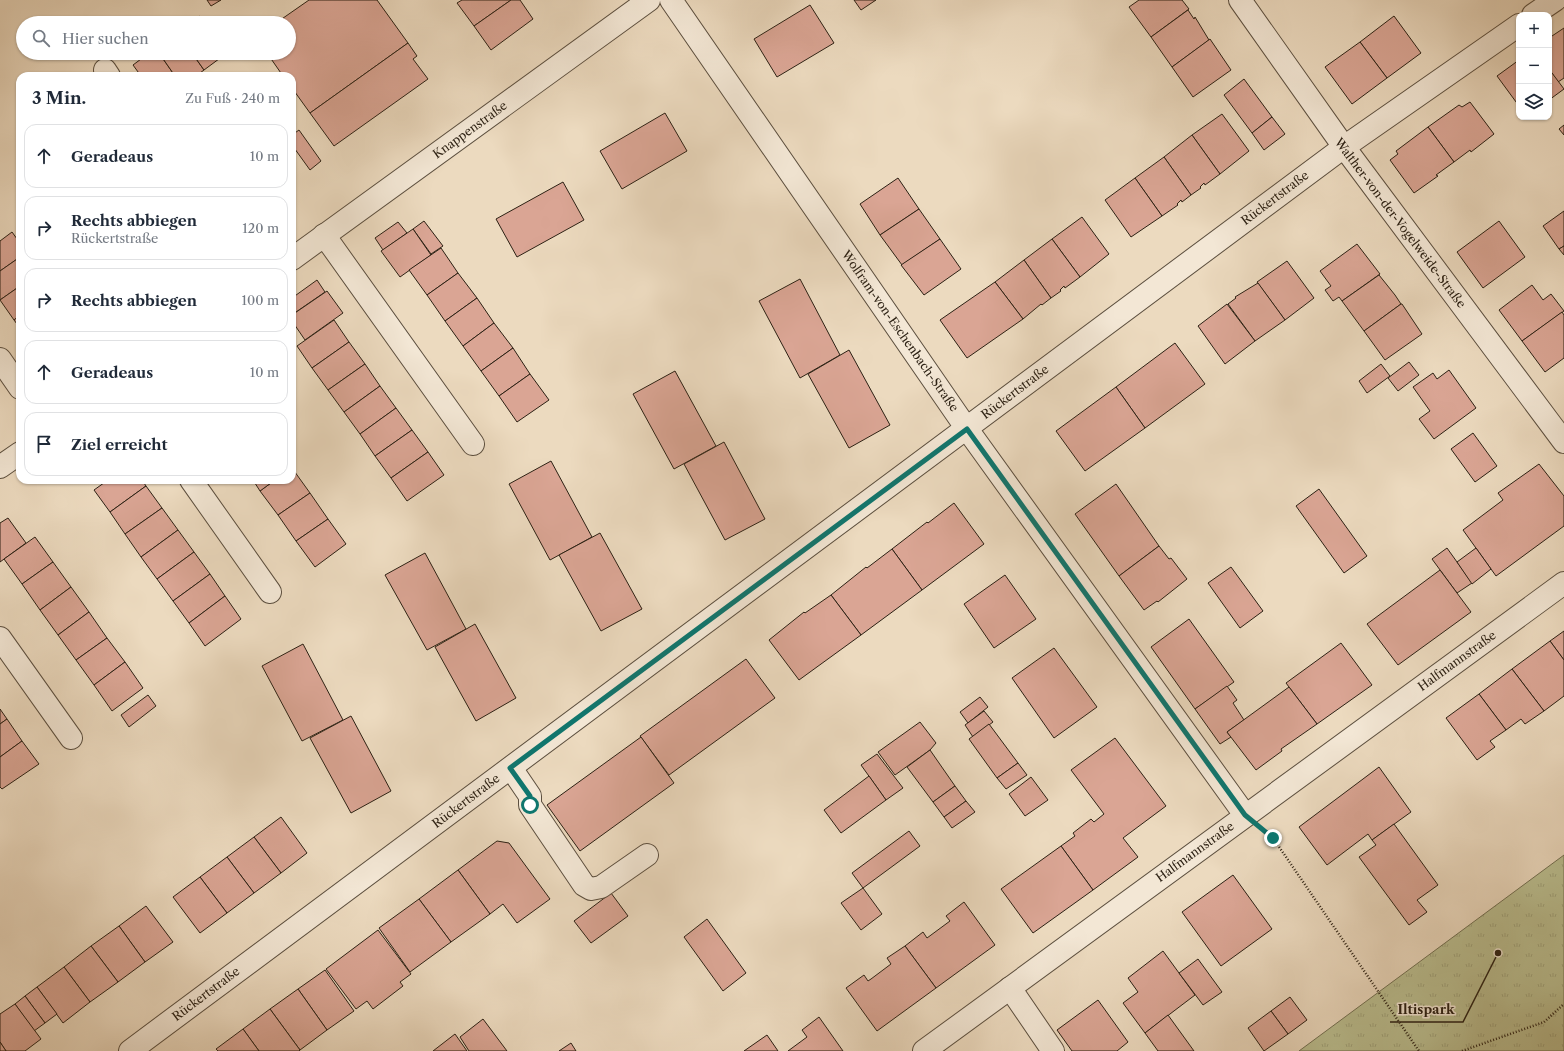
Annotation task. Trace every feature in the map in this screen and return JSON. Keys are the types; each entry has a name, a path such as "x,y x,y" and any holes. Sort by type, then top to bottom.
{"street":[{"name":"Knappenstraße","path":"296,256 648,0"},
{"name":"Wolfram-von-Eschenbach-Straße","path":"671,0 967,429 1245,815"},
{"name":"Walther-von-der-Vogelweide-Straße","path":"1240,0 1344,147 1564,442"},
{"path":"1537,12 1555,0"},
{"name":"Rückertstraße","path":"130,1051 1344,147 1516,27"},
{"path":"324,236 473,444"},
{"path":"0,359 16,382"},
{"path":"0,467 16,456"},
{"path":"194,484 270,592"},
{"name":"Halfmannstraße","path":"924,1051 1564,583"},
{"path":"0,638 71,738"},
{"path":"510,768 530,796 530,805 579,878 587,887 591,889 601,887 647,855"},
{"path":"1010,988 1053,1051"}],"path":[{"path":"1245,815 1273,838 1420,1051"},
{"path":"1462,1051 1544,1022 1564,1004"}],"green space":[{"path":"1564,855 1564,1051 1299,1051"}],"building":[{"path":"207,0 221,0 211,6"},
{"path":"309,0 377,0 408,43 310,113 296,94 296,72 280,72 272,60 296,60 296,16 286,16"},
{"path":"462,0 511,0 474,26 457,3"},
{"path":"511,0 520,0 533,19 491,50 474,26"},
{"path":"854,0 876,0 861,10"},
{"path":"1139,0 1182,0 1189,9 1151,37 1129,7"},
{"path":"810,5 834,43 777,77 754,39"},
{"path":"1188,10 1194,19 1195,17 1209,40 1172,67 1151,37"},
{"path":"1394,16 1421,53 1387,78 1360,42"},
{"path":"1564,28 1564,78 1558,82 1552,73 1552,36"},
{"path":"1210,39 1231,70 1193,97 1172,67"},
{"path":"1360,42 1387,78 1352,104 1325,67"},
{"path":"408,43 417,56 413,59 428,79 334,146 310,113"},
{"path":"140,60 164,60 172,72 138,72 133,65"},
{"path":"164,60 197,60 204,70 201,72 172,72"},
{"path":"197,60 218,60 204,70"},
{"path":"1516,62 1516,102 1497,76"},
{"path":"1552,73 1564,89 1552,98"},
{"path":"1244,79 1272,117 1252,133 1224,95"},
{"path":"1470,102 1494,134 1471,152 1470,150 1454,162 1428,127 1459,105 1462,107"},
{"path":"665,113 687,151 622,189 600,151"},
{"path":"1222,114 1249,151 1220,174 1192,135"},
{"path":"1272,117 1285,134 1264,150 1252,133"},
{"path":"1564,125 1564,135 1559,129"},
{"path":"1428,127 1454,162 1436,175 1438,176 1414,193 1390,160 1398,154 1396,151"},
{"path":"299,130 321,161 310,170 296,151 296,132"},
{"path":"1192,135 1220,174 1205,185 1204,183 1200,187 1201,188 1191,195 1164,157"},
{"path":"1164,157 1191,195 1182,202 1181,200 1177,204 1178,205 1162,216 1135,178"},
{"path":"898,178 919,209 880,235 860,204"},
{"path":"1135,178 1162,216 1131,237 1105,200"},
{"path":"563,182 584,220 517,257 496,219"},
{"path":"919,209 940,239 902,265 880,235"},
{"path":"1564,211 1564,246 1559,249 1543,226"},
{"path":"1082,217 1109,254 1080,277 1052,239"},
{"path":"424,221 443,246 431,254 413,229"},
{"path":"1499,221 1525,257 1483,288 1457,252"},
{"path":"398,222 407,233 383,250 375,238"},
{"path":"413,229 431,255 400,277 381,251"},
{"path":"12,232 16,238 16,260 0,271 0,241"},
{"path":"940,239 961,269 924,295 901,265"},
{"path":"1052,239 1080,277 1065,288 1064,286 1060,290 1061,291 1051,298 1024,260"},
{"path":"1357,244 1380,274 1342,301 1339,297 1333,301 1325,290 1331,286 1320,271"},
{"path":"1564,246 1564,255 1559,249"},
{"path":"441,248 458,273 427,295 409,270"},
{"path":"16,260 16,289 0,300 0,271"},
{"path":"1024,260 1051,298 1023,319 995,282"},
{"path":"1287,261 1314,298 1285,320 1257,282"},
{"path":"458,273 477,298 445,321 427,295"},
{"path":"1379,275 1401,304 1364,331 1342,301"},
{"path":"800,279 840,355 800,378 759,301"},
{"path":"317,280 325,292 296,312 296,295"},
{"path":"995,282 1023,319 967,358 940,320"},
{"path":"1258,283 1285,320 1255,341 1228,304 1236,298 1235,297"},
{"path":"1532,285 1543,300 1551,294 1564,311 1522,341 1499,310"},
{"path":"16,289 16,318 14,320 0,300"},
{"path":"327,291 343,313 305,340 296,327 296,312"},
{"path":"477,298 494,323 463,346 445,321"},
{"path":"1227,304 1255,341 1225,364 1198,326"},
{"path":"1401,304 1422,334 1385,360 1364,331"},
{"path":"1562,312 1564,315 1564,358 1545,372 1522,341"},
{"path":"334,320 349,342 312,368 297,346"},
{"path":"494,323 513,348 481,371 463,346"},
{"path":"349,342 365,364 328,390 312,368"},
{"path":"1175,343 1205,384 1145,428 1116,387"},
{"path":"513,348 530,374 499,396 481,371"},
{"path":"849,350 890,425 849,448 808,374"},
{"path":"1409,362 1419,375 1398,391 1388,378"},
{"path":"365,364 380,386 344,412 328,390"},
{"path":"1381,364 1390,376 1367,393 1359,381"},
{"path":"1449,370 1476,408 1434,439 1419,419 1430,411 1413,387 1433,373 1437,379"},
{"path":"675,371 716,446 674,469 633,394"},
{"path":"530,374 549,400 517,422 499,396"},
{"path":"380,386 396,408 360,434 344,412"},
{"path":"1116,387 1145,428 1085,471 1056,431"},
{"path":"396,408 412,430 375,456 360,434"},
{"path":"412,430 428,452 391,478 375,456"},
{"path":"1473,433 1497,466 1475,482 1451,449"},
{"path":"724,442 765,519 725,540 684,464"},
{"path":"428,452 444,475 407,501 391,478"},
{"path":"551,461 592,537 550,560 509,484"},
{"path":"1539,464 1564,496 1564,526 1496,576 1463,530 1503,500 1498,493"},
{"path":"296,474 310,493 278,515 260,491 270,484 296,484"},
{"path":"102,484 145,484 146,486 110,512 94,490"},
{"path":"256,484 270,484 260,491"},
{"path":"1116,484 1159,546 1119,576 1075,514"},
{"path":"146,486 162,508 125,534 110,512"},
{"path":"1319,489 1367,556 1344,573 1296,506"},
{"path":"310,493 328,519 296,541 278,515"},
{"path":"954,503 984,544 922,590 892,549"},
{"path":"162,508 178,530 141,557 125,534"},
{"path":"8,518 26,543 0,562 0,523"},
{"path":"328,519 346,544 315,567 296,541"},
{"path":"178,530 194,552 157,579 141,557"},
{"path":"600,533 642,609 601,631 559,555"},
{"path":"35,537 53,562 22,584 4,559"},
{"path":"1159,546 1169,559 1171,558 1187,579 1158,602 1157,601 1144,610 1119,576"},
{"path":"1447,548 1472,583 1457,593 1432,559"},
{"path":"1476,548 1491,569 1472,584 1457,562"},
{"path":"892,549 922,590 861,635 831,595 866,567 867,568"},
{"path":"194,552 210,574 173,601 157,579"},
{"path":"425,553 466,629 427,650 385,575"},
{"path":"53,562 71,587 40,610 22,584"},
{"path":"1231,567 1263,611 1240,628 1208,583"},
{"path":"1440,570 1471,612 1398,665 1367,624"},
{"path":"210,574 225,596 189,623 173,601"},
{"path":"1005,575 1036,619 994,648 964,604"},
{"path":"71,587 89,612 58,635 40,610"},
{"path":"831,595 861,635 799,680 769,640 804,612 805,613"},
{"path":"225,596 241,619 205,646 189,623"},
{"path":"89,612 107,638 76,660 58,635"},
{"path":"1189,619 1234,682 1195,709 1151,647"},
{"path":"475,624 516,698 476,721 435,647"},
{"path":"1564,631 1564,660 1550,641"},
{"path":"107,638 125,662 94,685 76,660"},
{"path":"1550,641 1564,660 1564,696 1544,711 1512,669"},
{"path":"1341,643 1372,685 1317,724 1286,683"},
{"path":"303,644 343,720 302,741 262,666"},
{"path":"1054,648 1097,707 1054,738 1012,678"},
{"path":"746,659 775,698 669,775 640,736"},
{"path":"125,662 143,688 112,711 94,685"},
{"path":"1512,669 1544,711 1525,724 1521,719 1506,730 1479,694"},
{"path":"1227,686 1237,700 1233,703 1244,720 1227,732 1231,737 1220,744 1195,709"},
{"path":"1289,687 1317,724 1281,749 1282,751 1256,770 1227,732"},
{"path":"1479,694 1506,730 1490,741 1495,747 1477,760 1446,718"},
{"path":"148,695 156,706 129,727 121,715"},
{"path":"980,697 988,707 968,723 960,712"},
{"path":"0,709 7,719 0,724"},
{"path":"984,711 993,722 973,737 965,725"},
{"path":"351,716 391,791 351,813 310,738"},
{"path":"7,719 22,741 0,757 0,724"},
{"path":"920,722 936,743 930,750 895,775 878,752"},
{"path":"989,724 1018,763 997,778 969,739"},
{"path":"641,737 674,783 580,851 547,805"},
{"path":"1115,738 1166,806 1123,838 1138,857 1093,890 1061,846 1075,836 1073,833 1091,819 1094,822 1104,814 1071,770"},
{"path":"22,741 39,764 2,789 0,787 0,757"},
{"path":"930,750 955,786 933,802 907,767"},
{"path":"877,754 903,788 886,800 861,765"},
{"path":"1018,763 1027,775 1006,789 997,778"},
{"path":"1379,767 1411,812 1372,840 1368,834 1327,865 1299,827"},
{"path":"869,776 886,800 841,833 824,810"},
{"path":"1031,777 1048,800 1025,816 1009,794"},
{"path":"955,786 966,801 944,817 933,802"},
{"path":"966,801 975,812 952,828 944,817"},
{"path":"281,817 307,853 281,873 254,837"},
{"path":"1394,824 1438,885 1417,900 1427,912 1409,925 1359,857 1376,845 1372,840"},
{"path":"909,831 920,846 863,888 852,873"},
{"path":"254,837 281,873 254,893 227,857"},
{"path":"497,841 509,843 550,899 517,923 503,904 490,914 458,870"},
{"path":"1061,846 1093,890 1033,933 1001,889"},
{"path":"227,857 254,893 227,913 200,877"},
{"path":"458,870 490,914 451,942 419,899"},
{"path":"1233,875 1272,929 1221,966 1182,912"},
{"path":"200,877 227,913 200,933 173,897"},
{"path":"863,888 882,914 861,930 841,903"},
{"path":"611,893 628,916 591,943 574,921"},
{"path":"419,899 451,942 410,972 379,928"},
{"path":"964,902 995,945 936,988 905,946 923,932 927,938 950,921 946,916"},
{"path":"146,906 173,942 145,962 119,926"},
{"path":"707,919 746,973 723,991 684,937"},
{"path":"119,926 145,962 118,982 91,946"},
{"path":"378,930 411,974 400,982 403,986 373,1009 367,1001 356,1009 326,969"},
{"path":"91,946 118,982 90,1002 64,967"},
{"path":"905,946 936,988 877,1031 846,988 864,975 868,981 871,979 891,964 887,958"},
{"path":"1163,951 1195,995 1145,1033 1123,1003 1138,992 1128,978"},
{"path":"1198,959 1222,992 1203,1005 1179,973"},
{"path":"64,967 90,1002 63,1023 37,987"},
{"path":"325,970 354,1011 327,1030 298,989"},
{"path":"37,987 57,1014 45,1023 25,996"},
{"path":"298,989 327,1030 300,1050 270,1009"},
{"path":"25,996 45,1023 34,1031 15,1004"},
{"path":"1290,997 1307,1020 1288,1034 1271,1011"},
{"path":"1098,1000 1128,1042 1117,1051 1072,1051 1057,1030"},
{"path":"15,1004 41,1039 25,1051 6,1051 0,1042 0,1014"},
{"path":"270,1009 300,1050 299,1051 259,1051 243,1029"},
{"path":"1271,1011 1288,1034 1264,1051 1248,1028"},
{"path":"1168,1015 1194,1051 1158,1051 1145,1033"},
{"path":"819,1017 843,1051 788,1051 807,1037 802,1030"},
{"path":"483,1019 507,1051 469,1051 460,1037"},
{"path":"243,1029 259,1051 218,1051 216,1049"},
{"path":"455,1034 467,1051 433,1051"},
{"path":"767,1035 778,1051 744,1051"},
{"path":"0,1042 6,1051 0,1051"},
{"path":"571,1043 576,1051 559,1051"}],"place":[{"name":"Iltispark","path":"1498,953"}],"route":[{"path":"530,805 530,796 510,768 967,429 1245,815 1273,838"}]}
